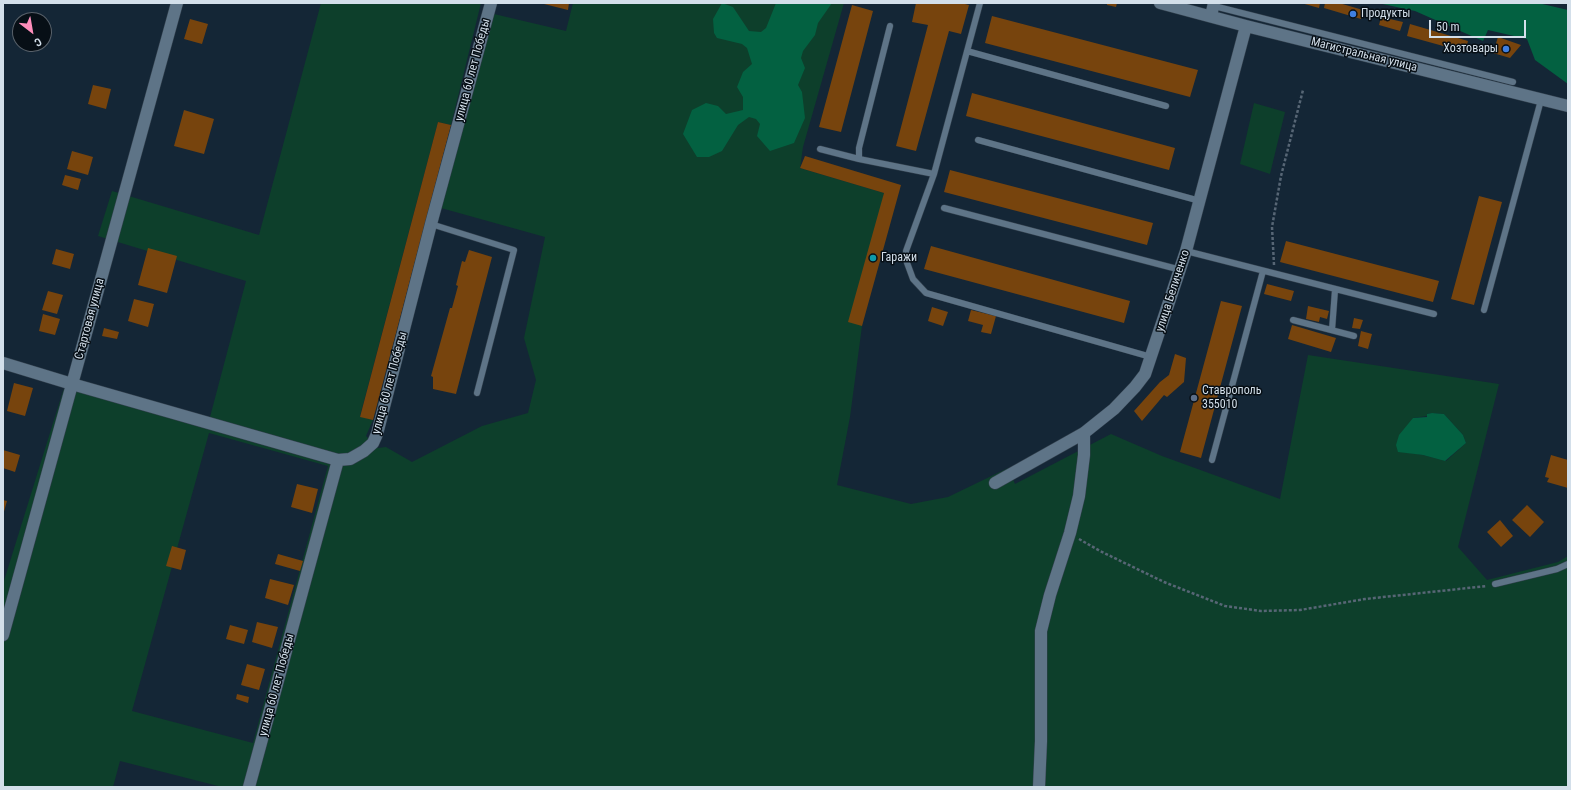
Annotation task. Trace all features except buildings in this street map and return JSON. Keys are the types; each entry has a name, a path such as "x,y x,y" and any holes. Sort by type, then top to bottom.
{"street":[{"name":"Стартовая улица","path":"3,635 177,3"},
{"name":"улица 60 лет Победы","path":"249,787 338,460 350,459 364,451 373,443 377,434 431,224 491,3"},
{"name":"Магистральная улица","path":"1160,3 1213,8 1246,26 1568,106"},
{"name":"улица Беличенко","path":"995,483 1084,433 1114,409 1145,374 1181,270 1246,26"},
{"path":"3,363 338,460"},
{"path":"1039,787 1041,631 1050,595 1070,533 1079,496 1084,455 1084,433"}],"lane":[{"path":"980,3 934,174 906,251 906,260 913,279 926,293 1151,357"},
{"path":"1213,8 1513,82"},
{"path":"859,159 859,148 890,26"},
{"path":"967,51 1166,106"},
{"path":"1484,310 1541,100"},
{"path":"978,140 1200,201"},
{"path":"820,149 859,159 934,174"},
{"path":"944,208 1181,270"},
{"path":"431,224 514,250 477,393"},
{"path":"1186,251 1434,314"},
{"path":"1212,460 1263,270"},
{"path":"1332,330 1335,290"},
{"path":"1293,320 1354,336"},
{"path":"1495,584 1557,569 1568,564"}],"path":[{"path":"1274,273 1272,226 1281,176 1302,90"},
{"path":"1070,533 1100,551 1170,585 1225,606 1261,611 1300,610 1365,599 1482,587 1495,584"}],"green space":[{"path":"321,3 481,3 451,125 438,122 360,416 373,420 366,436 378,448 386,447 412,462 482,426 528,413 536,380 524,338 545,237 441,208 494,14 566,31 573,3 844,3 803,147 800,168 884,193 862,326 850,417 837,485 911,504 948,497 1008,468 1015,484 1111,434 1162,456 1280,499 1308,355 1499,384 1458,547 1487,580 1558,562 1568,556 1568,787 222,787 120,761 113,787 3,787 3,584 63,391 69,379 210,417 246,281 98,236 112,191 259,235","holes":["1427,414 1444,414 1463,435 1466,443 1446,461 1398,451 1413,418 1427,416","209,433 328,466 253,743 132,711"]},
{"path":"722,3 733,7 749,31 761,32 766,28 776,3 832,3 818,23 815,35 803,51 801,58 805,68 798,85 802,92 805,118 794,143 770,151 757,136 760,124 756,119 749,117 738,125 722,151 709,157 697,157 683,134 692,110 706,103 718,106 726,114 743,110 743,97 737,87 743,72 752,64 747,48 742,44 717,38 714,33 713,19"},
{"path":"1378,3 1538,3 1568,10 1568,84 1535,60 1527,39 1488,30 1483,41 1415,11"},
{"path":"1254,103 1285,112 1270,174 1240,164"},
{"path":"1427,414 1444,414 1463,435 1466,443 1445,461 1423,455 1398,452 1396,445 1399,435 1413,418 1427,417"}],"place":[{"name":"Продукты","path":"1353,14"},
{"name":"Хозтовары","path":"1506,49"},
{"name":"Гаражи","path":"873,258"},
{"name":"Ставрополь 355010","path":"1194,398"}]}
